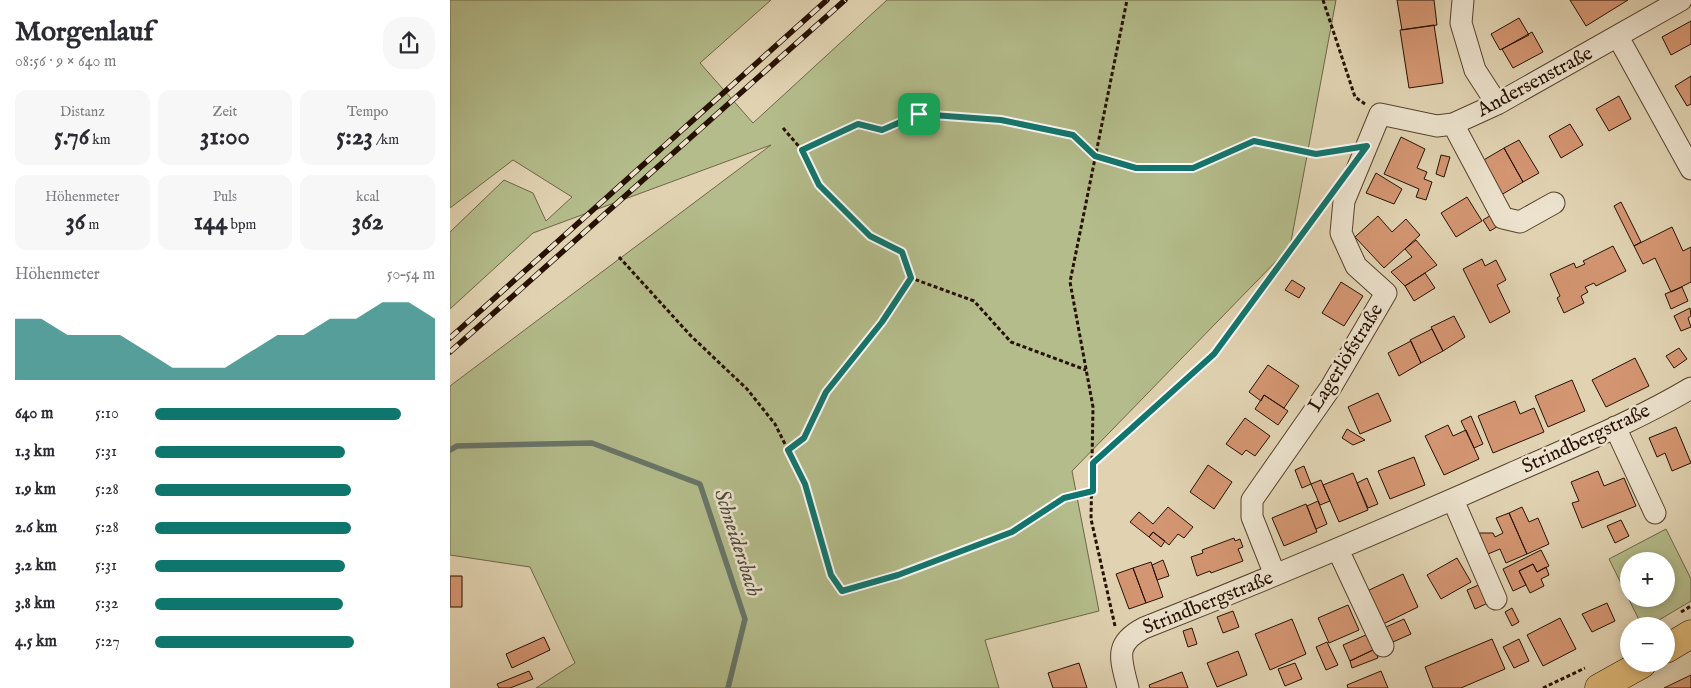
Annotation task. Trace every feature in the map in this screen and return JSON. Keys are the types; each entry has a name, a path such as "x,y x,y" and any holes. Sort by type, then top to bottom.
{"main road":[{"path":"1675,644 1691,634"},
{"path":"1599,688 1628,672"}],"street":[{"path":"1463,0 1461,23 1475,70 1497,104"},
{"name":"Andersenstraße","path":"1380,114 1436,126 1453,124 1497,104 1681,0"},
{"path":"1618,37 1691,169"},
{"name":"Lagerlöfstraße","path":"1275,575 1252,517 1252,500 1331,387 1386,293 1356,266 1341,233 1344,201 1380,114"},
{"path":"1453,124 1503,218 1520,222 1554,203"},
{"name":"Strindbergstraße","path":"1128,688 1121,660 1123,648 1130,635 1338,550 1453,500 1615,427 1691,388"},
{"path":"1615,427 1655,513"},
{"path":"1453,500 1496,599"},
{"path":"1338,550 1383,646"}],"path":[{"path":"1123,648 1116,628 1091,519 1093,407 1070,282 1127,0"},
{"path":"1323,0 1355,97 1380,114"},
{"path":"802,150 858,124 882,130 919,114 1001,120 1073,135 1095,156 1136,168 1193,168 1254,141 1316,154 1367,146"},
{"path":"783,128 802,150 819,185 870,236 902,252 911,278"},
{"path":"1093,463 1214,354 1328,200"},
{"path":"619,258 691,336 747,389 775,424 805,484 831,575 842,591 898,575 1012,532 1064,498 1093,491"},
{"path":"911,278 974,301 1011,342 1086,371"},
{"path":"788,450 804,438 826,392 882,322 911,278"}],"green space":[{"path":"450,0 771,0 700,63 753,123 887,0 1336,0 1290,247 1072,471 1099,611 985,640 999,688 536,688 575,663 530,567 450,555 450,386 771,145 533,233 450,309 450,232 504,180 533,193 546,221 572,197 513,160 450,208"},
{"path":"1666,529 1691,579 1691,601 1664,617 1638,617 1633,607 1675,607 1675,552 1622,552"},
{"path":"1620,553 1620,581 1609,559"}],"building":[{"path":"1397,0 1434,0 1437,25 1402,30"},
{"path":"1570,0 1628,0 1586,26"},
{"path":"1519,18 1529,35 1500,50 1491,34"},
{"path":"1691,21 1691,44 1671,55 1662,37"},
{"path":"1434,25 1443,83 1409,88 1400,30"},
{"path":"1532,32 1543,52 1513,68 1502,49"},
{"path":"1691,76 1691,104 1687,106 1675,86"},
{"path":"1619,96 1631,119 1609,131 1596,109"},
{"path":"1570,124 1583,145 1561,158 1549,136"},
{"path":"1401,137 1425,149 1417,168 1427,172 1424,179 1432,182 1426,200 1416,197 1419,189 1384,174"},
{"path":"1519,140 1539,173 1523,182 1504,148"},
{"path":"1504,148 1523,182 1501,195 1482,161"},
{"path":"1441,155 1450,157 1444,177 1436,174"},
{"path":"1376,173 1402,189 1394,204 1366,193"},
{"path":"1467,197 1482,221 1456,237 1441,213"},
{"path":"1621,202 1641,242 1634,246 1614,206"},
{"path":"1493,214 1500,225 1490,231 1483,220"},
{"path":"1378,216 1392,232 1406,219 1420,235 1384,268 1355,237"},
{"path":"1672,227 1683,251 1691,247 1691,282 1671,292 1655,258 1643,264 1634,246"},
{"path":"1416,240 1437,265 1405,286 1391,272 1412,257 1405,249"},
{"path":"1613,246 1626,271 1596,286 1594,283 1585,287 1588,292 1581,296 1584,303 1564,313 1557,298 1560,296 1550,274 1574,263 1576,268 1585,264 1583,261"},
{"path":"1482,259 1485,266 1496,260 1506,280 1497,285 1510,312 1490,323 1463,269"},
{"path":"1425,273 1435,288 1414,301 1405,286"},
{"path":"1292,280 1305,288 1299,298 1285,290"},
{"path":"1341,282 1363,296 1344,326 1322,313"},
{"path":"1682,287 1688,301 1671,309 1665,294"},
{"path":"1690,308 1691,316 1688,318 1691,327 1681,331 1674,316"},
{"path":"1454,316 1465,337 1443,351 1431,327"},
{"path":"1432,329 1443,351 1421,363 1410,340"},
{"path":"1411,341 1421,363 1399,376 1388,353"},
{"path":"1679,348 1687,359 1674,368 1666,356"},
{"path":"1635,358 1649,386 1606,407 1592,380"},
{"path":"1268,365 1299,386 1284,408 1264,395 1261,401 1249,392"},
{"path":"1572,380 1585,411 1548,427 1535,396"},
{"path":"1378,393 1391,421 1360,434 1348,407"},
{"path":"1264,395 1288,411 1278,425 1255,409"},
{"path":"1515,401 1520,414 1534,408 1544,432 1493,453 1478,416"},
{"path":"1471,416 1483,444 1474,448 1461,421"},
{"path":"1245,418 1270,436 1255,456 1246,450 1242,455 1226,444"},
{"path":"1448,425 1453,436 1466,430 1479,459 1444,475 1425,436"},
{"path":"1676,427 1691,463 1672,471 1665,453 1657,457 1649,438"},
{"path":"1347,429 1365,440 1353,445 1342,438"},
{"path":"1414,457 1425,485 1390,499 1378,471"},
{"path":"1208,465 1232,482 1214,509 1190,492"},
{"path":"1304,466 1311,484 1302,488 1295,470"},
{"path":"1598,471 1604,486 1624,478 1636,506 1582,528 1572,503 1579,501 1571,482"},
{"path":"1353,473 1368,510 1339,522 1323,485"},
{"path":"1367,478 1378,504 1368,508 1357,483"},
{"path":"1321,480 1330,501 1320,505 1311,484"},
{"path":"1318,501 1327,524 1316,529 1307,506"},
{"path":"1306,504 1317,532 1284,546 1272,518"},
{"path":"1168,507 1193,527 1184,538 1178,534 1169,545 1153,532 1149,537 1130,522 1139,512 1153,524"},
{"path":"1522,507 1529,522 1538,518 1549,544 1527,554 1509,513"},
{"path":"1509,513 1527,554 1506,563 1500,549 1488,554 1479,533 1493,533 1495,537 1503,533 1496,518"},
{"path":"1621,520 1629,536 1615,543 1607,526"},
{"path":"1153,532 1165,541 1161,547 1149,537"},
{"path":"1234,538 1235,541 1240,539 1243,547 1238,549 1243,561 1197,576 1191,557 1203,553 1202,550"},
{"path":"1541,550 1549,566 1537,572 1533,564 1519,571 1526,585 1513,591 1503,569"},
{"path":"1457,558 1471,582 1441,599 1427,575"},
{"path":"1163,560 1169,576 1157,580 1152,565"},
{"path":"1151,562 1163,597 1146,603 1133,568"},
{"path":"1533,564 1537,572 1546,567 1549,575 1541,579 1544,586 1530,593 1519,571"},
{"path":"1133,568 1146,603 1129,609 1116,574"},
{"path":"1403,574 1418,607 1379,626 1363,593"},
{"path":"450,576 462,576 462,607 450,607"},
{"path":"1481,584 1490,602 1475,609 1467,590"},
{"path":"1607,603 1615,621 1592,632 1582,614"},
{"path":"1348,605 1359,630 1329,643 1318,618"},
{"path":"1512,608 1519,622 1512,626 1505,612"},
{"path":"1233,611 1239,627 1223,633 1217,617"},
{"path":"1560,618 1576,649 1543,666 1527,635"},
{"path":"1292,619 1306,654 1270,670 1255,634"},
{"path":"1404,619 1411,634 1393,642 1386,627"},
{"path":"1192,628 1197,644 1188,647 1183,631"},
{"path":"1368,634 1375,649 1350,661 1343,645"},
{"path":"544,637 550,650 512,668 506,654"},
{"path":"1492,639 1505,669 1461,688 1433,688 1425,667"},
{"path":"1519,639 1529,661 1514,668 1503,647"},
{"path":"1327,642 1338,665 1326,670 1316,647"},
{"path":"1375,649 1378,658 1352,668 1350,661"},
{"path":"1238,651 1247,675 1217,687 1207,663"},
{"path":"1079,663 1087,688 1053,688 1048,673"},
{"path":"1295,663 1302,679 1285,686 1278,669"},
{"path":"529,671 533,679 510,688 499,688 497,684"},
{"path":"1381,671 1388,688 1348,688 1347,685"},
{"path":"1182,672 1188,688 1150,688 1149,685"},
{"path":"1691,675 1691,688 1664,688"}],"waterway":[{"name":"Schneidersbach","path":"450,450 457,446 592,443 700,484 745,619 728,688"}],"railway":[{"path":"450,338 827,0"},
{"path":"450,352 845,0"}],"route":[{"path":"919,114 1001,120 1073,135 1095,156 1136,168 1193,168 1229,154 1254,141 1316,154 1367,146 1214,354 1093,463 1093,491 1064,498 1012,532 898,575 842,591 831,575 805,484 788,450 804,438 826,392 882,322 911,278 902,252 870,236 819,185 802,150 858,124 882,130 919,114"}]}
